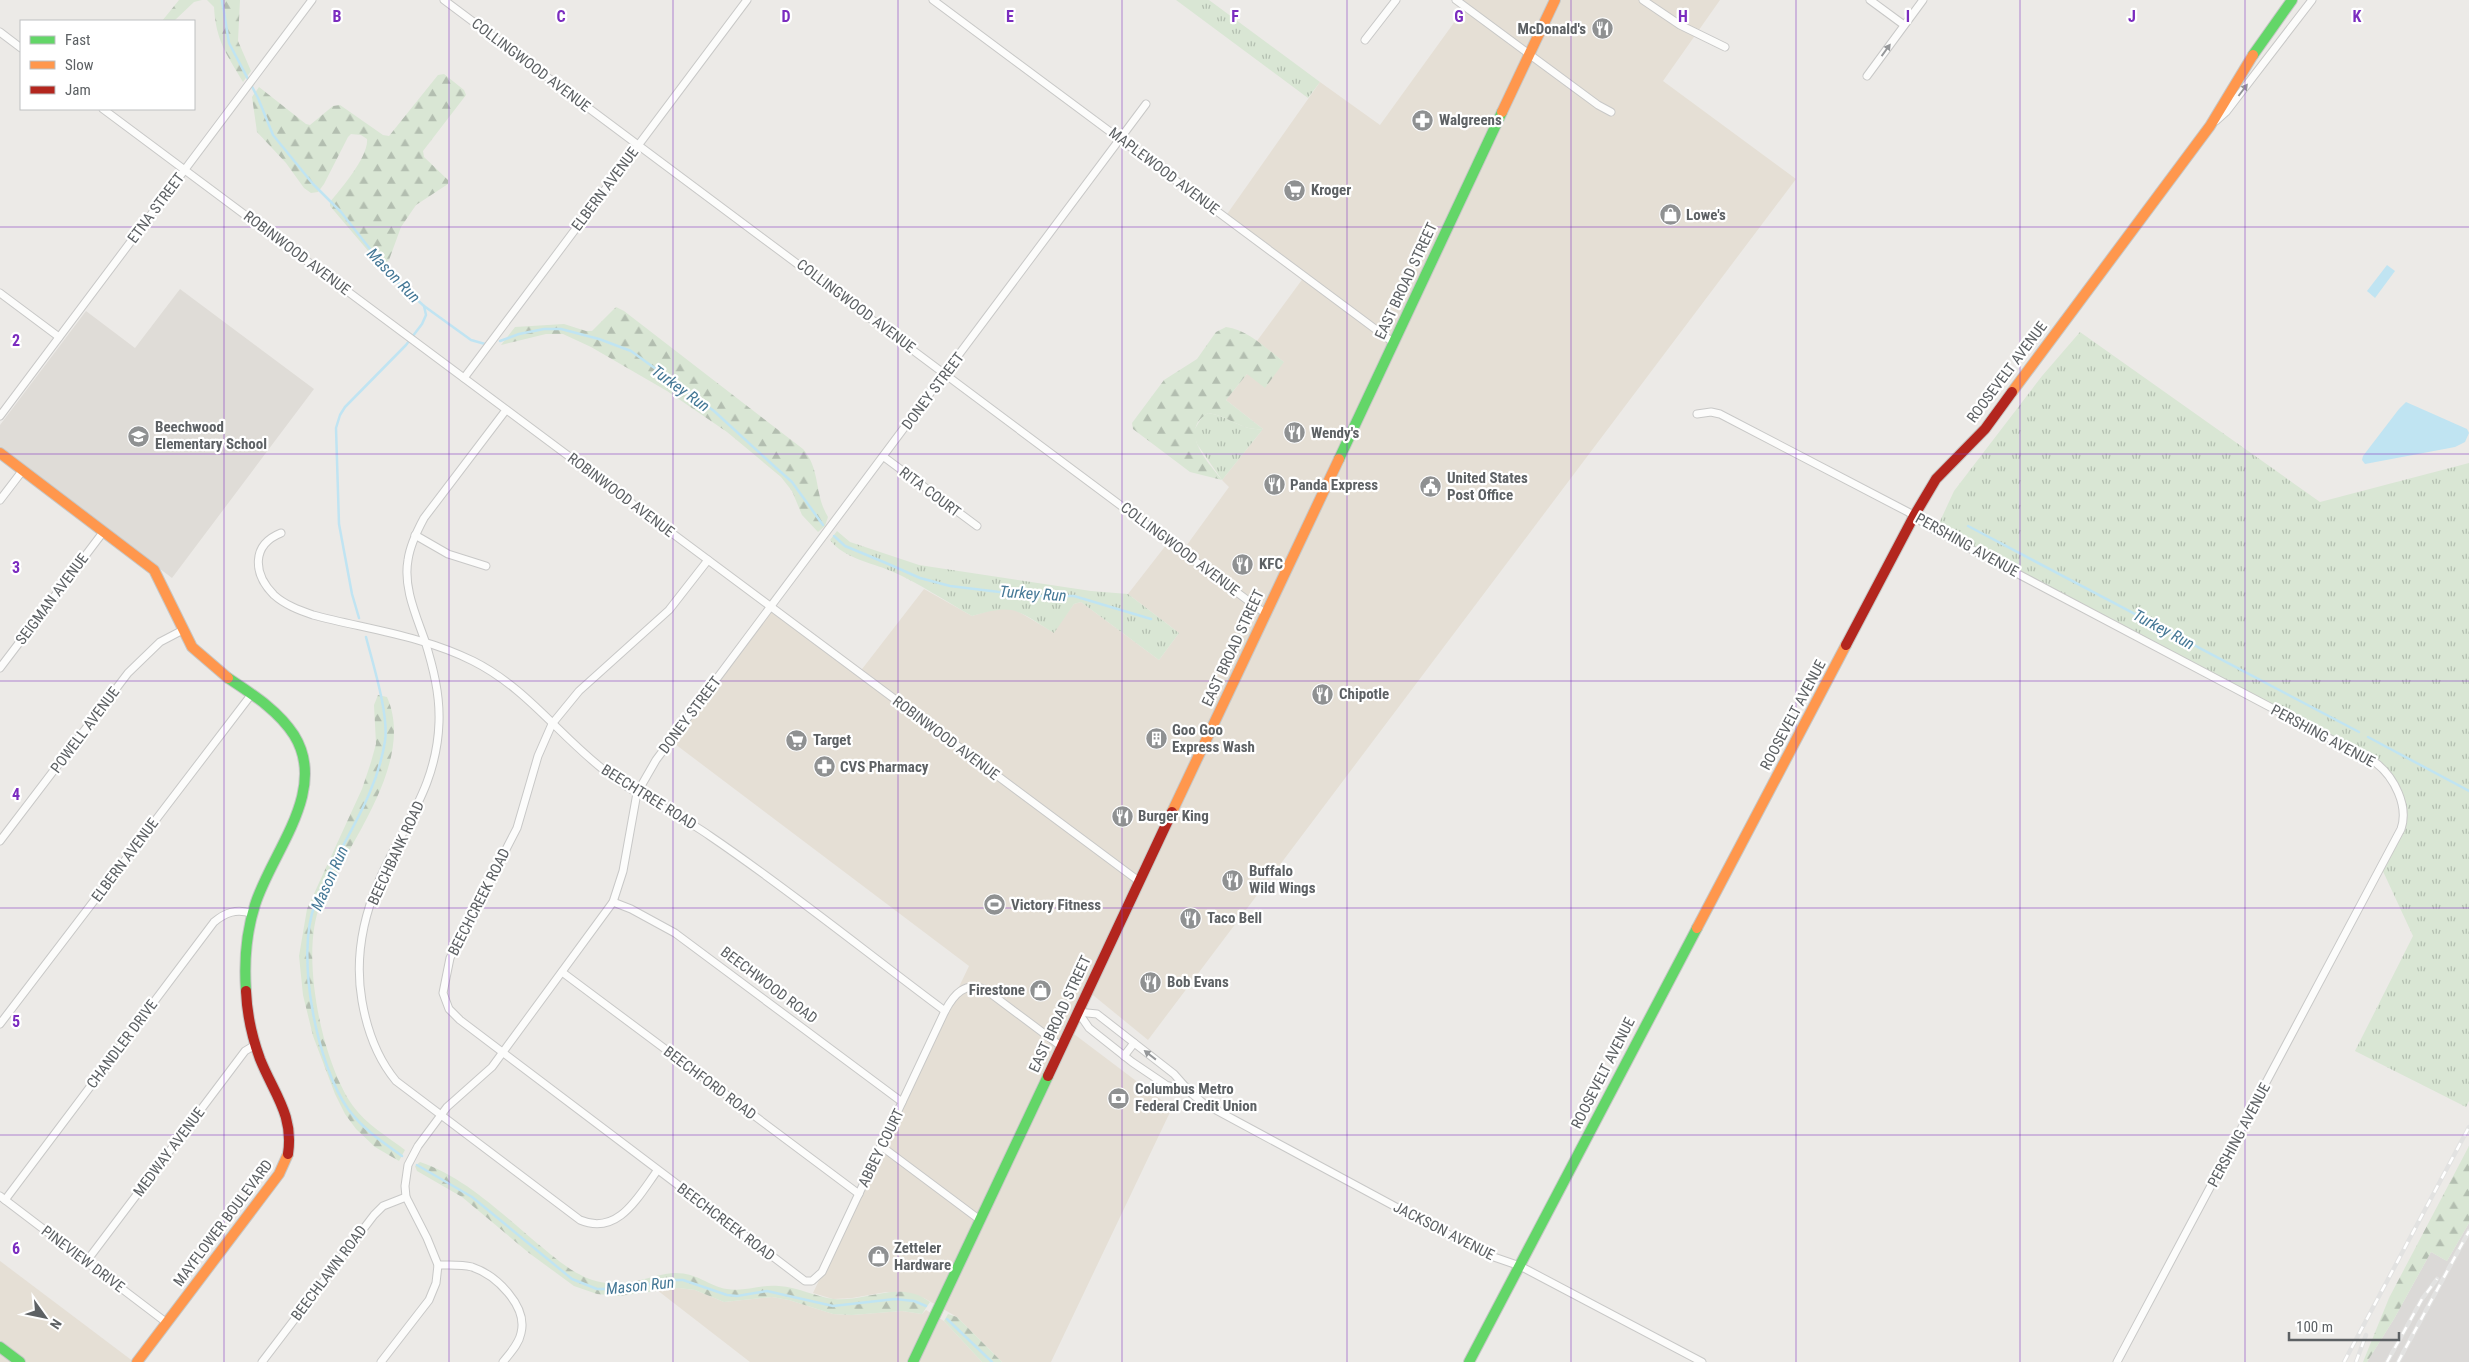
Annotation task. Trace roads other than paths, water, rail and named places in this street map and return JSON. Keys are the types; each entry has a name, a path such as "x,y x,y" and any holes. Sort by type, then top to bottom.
{"street":[{"name":"ETNA STREET","path":"0,416 312,0"},
{"name":"COLLINGWOOD AVENUE","path":"444,0 1266,614"},
{"name":"ELBERN AVENUE","path":"464,378 747,0"},
{"name":"MAPLEWOOD AVENUE","path":"933,0 1394,343"},
{"path":"1366,40 1396,0"},
{"path":"1456,0 1530,53 1598,106 1611,112"},
{"name":"EAST BROAD STREET","path":"913,1362 1555,0"},
{"path":"1643,0 1680,25 1725,47"},
{"path":"1870,0 1904,25"},
{"path":"1867,76 1923,0"},
{"name":"ROOSEVELT AVENUE","path":"1469,1362 1914,516 1936,479 1985,429 2210,126 2262,40 2292,0"},
{"name":"ROOSEVELT AVENUE","path":"2210,126 2226,112 2312,0"},
{"path":"0,32 20,47"},
{"name":"DONEY STREET","path":"438,1265 427,1238 406,1197 405,1186 408,1164 418,1146 441,1115 492,1068 613,902 623,871 637,793 656,760 1146,104"},
{"name":"ROBINWOOD AVENUE","path":"104,110 1140,882"},
{"path":"0,293 59,337"},
{"name":"BEECHBANK ROAD","path":"506,410 424,518 415,536 407,560 408,586 439,698 437,744 427,787 378,883 366,917 360,945 360,978 367,1025 379,1057 388,1071 405,1088 572,1215 592,1224 607,1224 622,1216 658,1170"},
{"name":"PERSHING AVENUE","path":"1697,414 1711,412 1720,414 1914,516 1931,528 2376,764 2392,780 2404,818 2401,829 2117,1362"},
{"path":"0,453 104,531"},
{"name":"RITA COURT","path":"884,457 977,526"},
{"path":"0,500 23,470"},
{"name":"MAYFLOWER BOULEVARD","path":"104,531 154,570 163,582 181,631 199,656 250,695 283,722 292,732 300,750 305,784 300,807 269,868 251,913 245,964 245,989 255,1045 264,1069 288,1118 290,1140 288,1154 279,1174 137,1362"},
{"name":"SEIGMAN AVENUE","path":"0,668 104,531"},
{"name":"BEECHTREE ROAD","path":"281,533 268,538 260,549 259,556 261,574 267,587 276,597 299,610 313,615 425,642 456,653 492,672 515,687 588,758 637,793 699,828 721,843 945,1011"},
{"path":"415,536 448,554 486,566"},
{"name":"BEECHCREEK ROAD","path":"708,560 669,610 579,690 552,724 538,756 517,828 466,923 450,958 444,985 445,1001 454,1015 502,1053 799,1278 812,1281"},
{"name":"POWELL AVENUE","path":"0,841 128,673 160,642 181,631"},
{"name":"ELBERN AVENUE","path":"0,1024 250,695"},
{"name":"BEECHWOOD ROAD","path":"613,902 631,909 675,933 902,1102"},
{"name":"CHANDLER DRIVE","path":"2,1198 214,922 226,912 242,911 251,913"},
{"name":"BEECHFORD ROAD","path":"562,972 859,1194"},
{"path":"945,1011 957,992 971,986 978,987 991,994 1062,1047"},
{"name":"ABBEY COURT","path":"812,1281 822,1272 945,1011"},
{"name":"JACKSON AVENUE","path":"1078,1012 1089,1028 1124,1056 1166,1085 1190,1092"},
{"name":"JACKSON AVENUE","path":"1078,1012 1098,1014 1174,1074 1203,1103 1416,1218 1491,1256 1520,1266 1702,1362"},
{"path":"1124,1056 1134,1042"},
{"name":"MEDWAY AVENUE","path":"86,1262 245,1051 255,1045"},
{"path":"1166,1085 1174,1074"},
{"path":"881,1146 980,1220"},
{"name":"BEECHLAWN ROAD","path":"262,1362 374,1215 383,1206 406,1197"},
{"name":"PINEVIEW DRIVE","path":"2,1198 167,1323"},
{"path":"381,1362 429,1300 436,1283 438,1265 464,1265 475,1268 496,1282 518,1306 523,1326 521,1335 503,1362"},
{"path":"0,1347 20,1362"}],"water":[{"path":"2387,265 2395,271 2375,298 2367,291"},
{"path":"2406,402 2467,429 2469,433 2465,442 2455,447 2365,464 2362,460 2363,456"}],"waterway":[{"name":"Mason Run","path":"222,0 229,43 258,98 273,135 313,184 341,212 392,277 424,306 426,315 422,324 406,345 345,407 336,428 339,524 352,594 359,618"},
{"name":"Turkey Run","path":"424,306 471,340 485,344"},
{"name":"Turkey Run","path":"500,341 519,334 544,329 561,329 599,339 631,351 714,411 792,482 823,525"},
{"name":"Turkey Run","path":"1968,526 2359,732"},
{"name":"Turkey Run","path":"834,536 845,546 920,578 950,586 1032,596 1074,596 1151,619"},
{"name":"Mason Run","path":"366,637 383,704 386,730 385,741 373,784 315,904 309,926 307,952 308,980 319,1039 337,1090 348,1109 360,1123 402,1156"},
{"name":"Turkey Run","path":"2368,737 2469,791"},
{"name":"Mason Run","path":"417,1165 472,1197 572,1279 597,1289 623,1289 672,1280 683,1280 727,1295 737,1296 767,1291 833,1306 895,1299 914,1301 926,1306"},
{"name":"Mason Run","path":"947,1319 992,1362"}],"railway":[{"path":"2344,1362 2469,1127"},
{"path":"2398,1362 2469,1231"},
{"path":"2387,1362 2422,1299 2437,1279"},
{"path":"2356,1362 2366,1335"}],"place":[{"name":"McDonald's","path":"1602,29"},
{"name":"Walgreens","path":"1423,120"},
{"name":"Kroger","path":"1295,190"},
{"name":"Lowe's","path":"1670,215"},
{"name":"Wendy's","path":"1295,433"},
{"name":"Beechwood Elementary School","path":"139,436"},
{"name":"Panda Express","path":"1274,485"},
{"name":"United States Post Office","path":"1431,487"},
{"name":"KFC","path":"1243,564"},
{"name":"Chipotle","path":"1323,694"},
{"name":"Goo Goo Express Wash","path":"1156,739"},
{"name":"Target","path":"797,740"},
{"name":"CVS Pharmacy","path":"824,767"},
{"name":"Burger King","path":"1122,816"},
{"name":"Buffalo Wild Wings","path":"1233,880"},
{"name":"Victory Fitness","path":"995,905"},
{"name":"Taco Bell","path":"1191,918"},
{"name":"Bob Evans","path":"1151,982"},
{"name":"Firestone","path":"1041,990"},
{"name":"Columbus Metro Federal Credit Union","path":"1119,1098"},
{"name":"Zetteler Hardware","path":"878,1257"}]}
